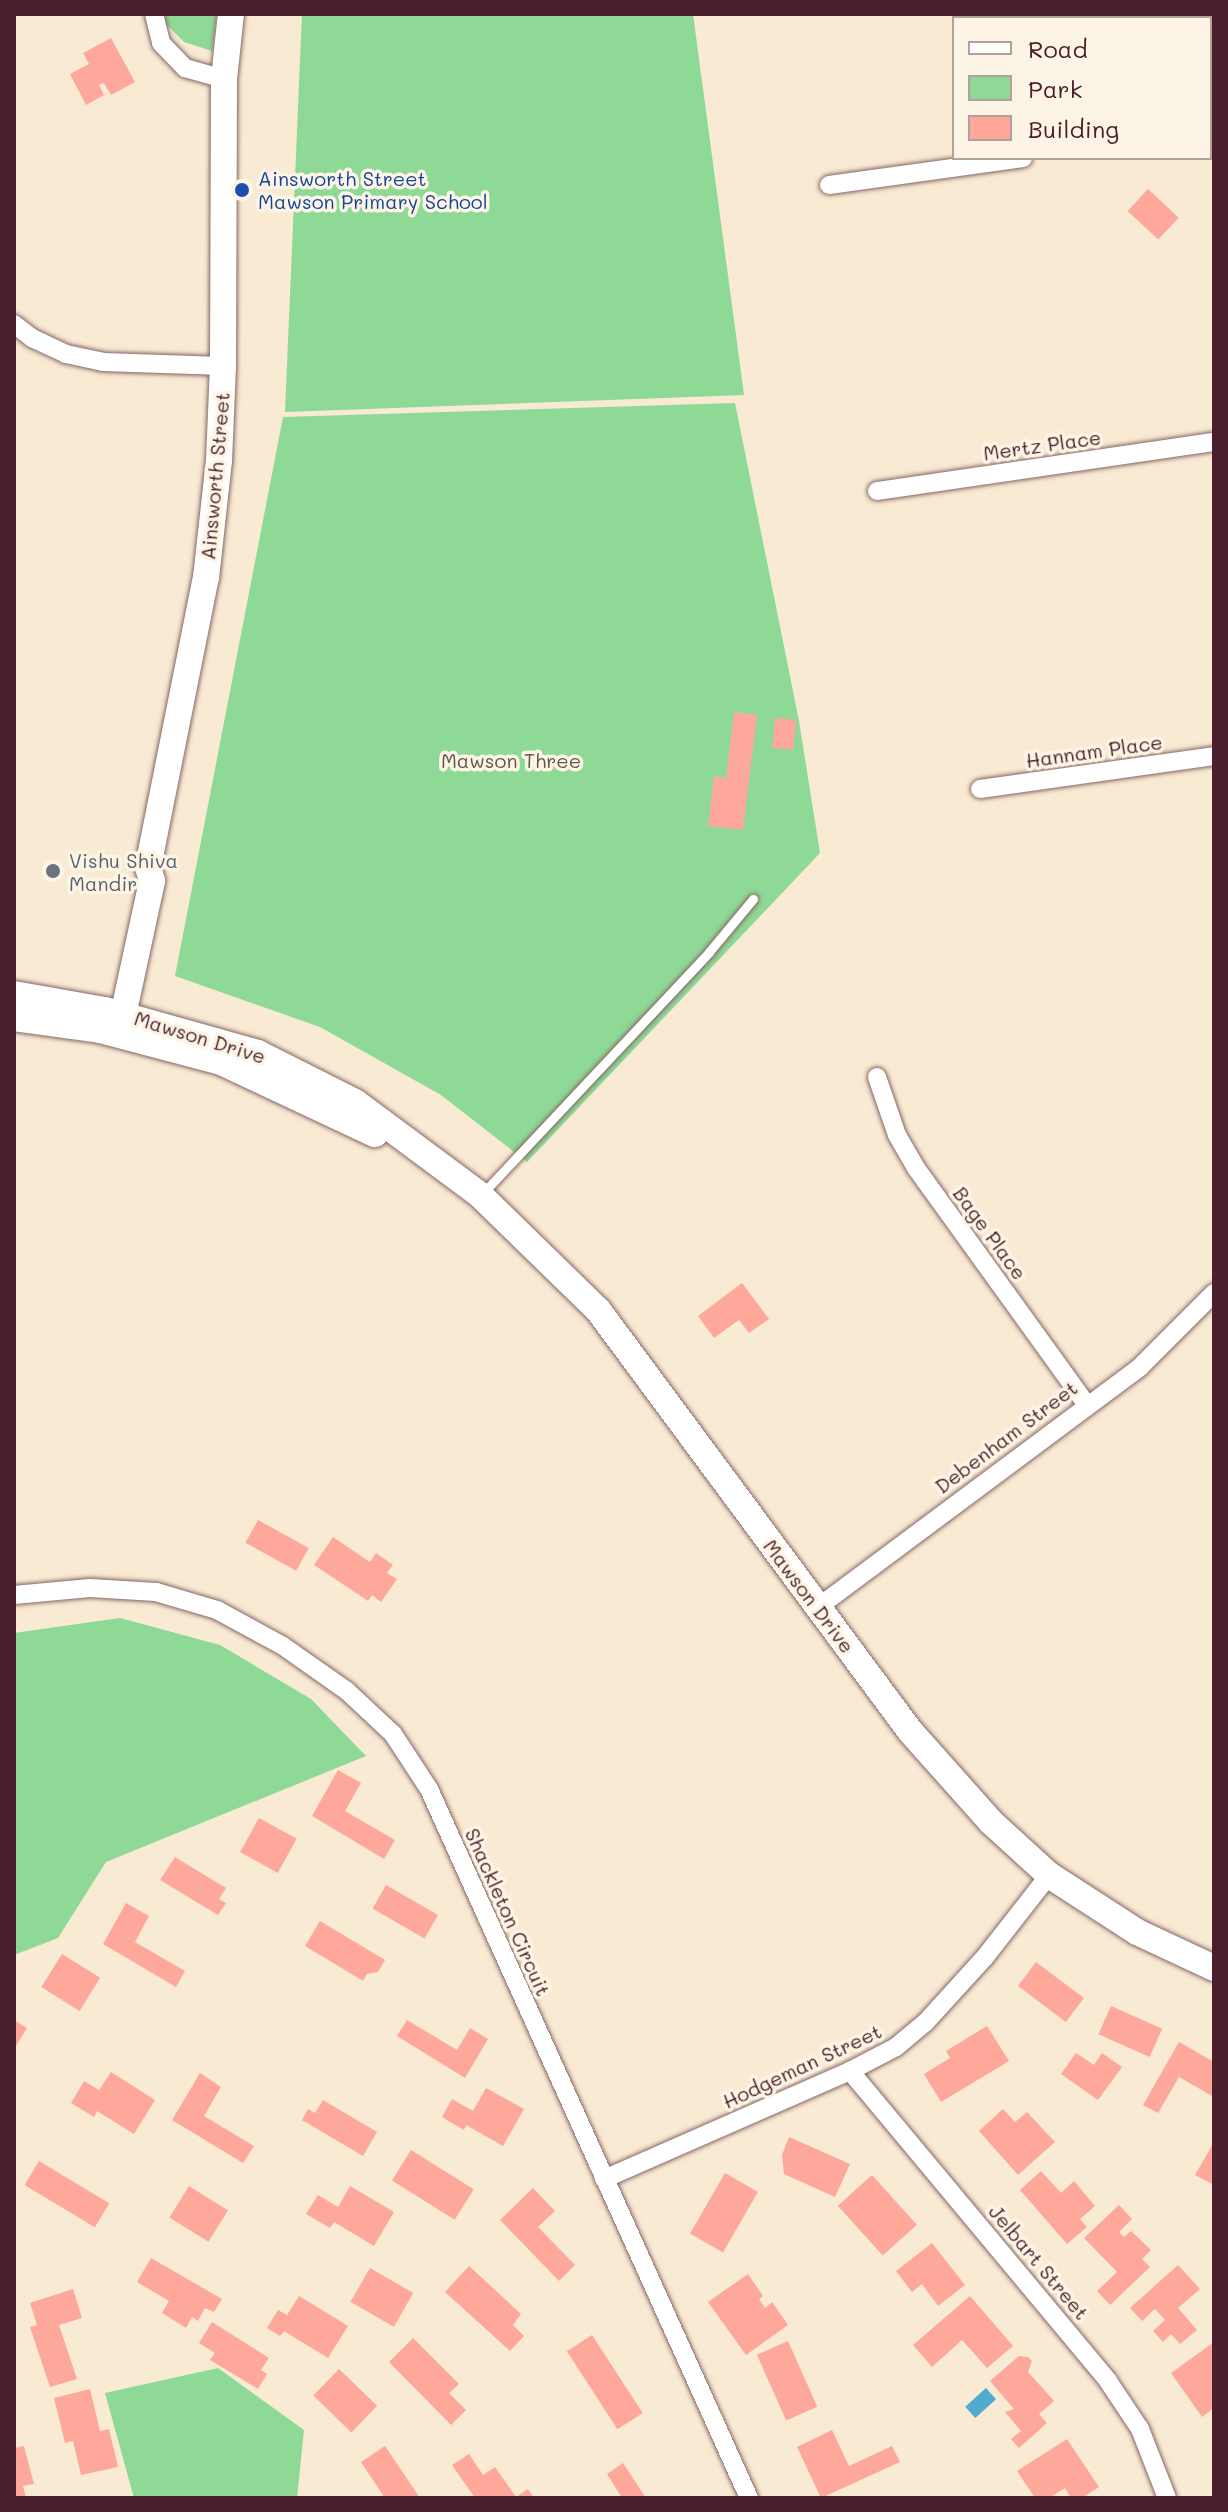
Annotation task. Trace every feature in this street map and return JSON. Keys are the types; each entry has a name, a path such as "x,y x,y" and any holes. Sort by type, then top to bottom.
{"main road":[{"name":"Ainsworth Street","path":"112,1022 138,876 148,867 206,578 219,461 223,366 224,79 231,14"},
{"name":"Mawson Drive","path":"14,994 112,1022 229,1042 301,1072 355,1102 480,1195 598,1310 910,1731 991,1822 1049,1875 1137,1932 1214,1968"},
{"name":"Mawson Drive","path":"14,1018 112,1022"}],"street":[{"path":"154,14 161,43 185,68 224,79"},
{"path":"829,185 1009,160"},
{"path":"14,324 32,338 66,354 103,362 223,366"},
{"name":"Mertz Place","path":"877,491 1214,442"},
{"name":"Hannam Place","path":"980,789 1214,756"},
{"name":"Bage Place","path":"877,1077 897,1135 916,1168 1086,1404"},
{"name":"Debenham Street","path":"817,1608 1086,1404 1140,1367 1214,1293"},
{"name":"Shackleton Circuit","path":"14,1595 90,1588 156,1592 217,1610 283,1646 347,1691 393,1734 429,1789 749,2498"},
{"name":"Hodgeman Street","path":"604,2179 850,2071 896,2047 925,2023 985,1957 1049,1875"},
{"name":"Jelbart Street","path":"850,2071 1108,2381 1140,2429 1167,2498"}],"lane":[{"path":"480,1195 709,952 753,899"}],"green space":[{"path":"164,14 217,14 212,51 184,42 166,24"},
{"path":"302,14 693,14 744,395 285,412"},
{"name":"Mawson Three","path":"735,403 799,721 820,853 527,1162 441,1095 320,1027 175,976 283,417"},
{"path":"120,1618 220,1645 311,1699 366,1756 106,1862 58,1938 14,1955 14,1633"},
{"path":"218,2368 304,2430 297,2498 134,2498 105,2393"}],"water":[{"path":"986,2388 996,2399 975,2418 965,2407"}],"building":[{"path":"111,38 135,82 111,95 104,83 99,85 104,95 86,105 70,74 89,64 83,53"},
{"path":"1148,189 1179,218 1158,240 1128,211"},
{"path":"734,712 757,715 743,830 708,826 714,776 726,778"},
{"path":"775,718 796,720 793,750 772,748"},
{"path":"742,1283 769,1319 749,1333 739,1320 714,1338 698,1316"},
{"path":"258,1520 309,1548 296,1571 245,1543"},
{"path":"333,1537 370,1562 376,1553 393,1565 387,1573 397,1579 381,1602 372,1595 368,1601 314,1565"},
{"path":"338,1770 361,1783 345,1811 395,1840 384,1859 312,1816"},
{"path":"259,1818 297,1839 278,1873 240,1852"},
{"path":"175,1857 226,1888 219,1899 226,1903 218,1915 160,1880"},
{"path":"386,1885 438,1915 424,1938 372,1908"},
{"path":"126,1903 149,1916 135,1942 185,1971 176,1987 103,1944"},
{"path":"320,1921 385,1960 378,1972 367,1974 363,1981 305,1946"},
{"path":"62,1954 100,1978 79,2011 41,1987"},
{"path":"1036,1962 1084,1998 1066,2022 1018,1986"},
{"path":"1111,2006 1162,2029 1150,2057 1098,2034"},
{"path":"14,2020 27,2028 14,2049"},
{"path":"407,2020 457,2050 470,2028 488,2039 465,2078 397,2036"},
{"path":"987,2026 1009,2061 941,2102 924,2074 950,2058 946,2051"},
{"path":"1179,2042 1214,2062 1214,2097 1179,2077 1158,2113 1143,2105"},
{"path":"1076,2053 1094,2065 1102,2053 1122,2067 1098,2100 1061,2074"},
{"path":"111,2072 155,2100 134,2134 97,2111 94,2117 71,2103 84,2081 99,2090"},
{"path":"200,2073 221,2087 204,2116 254,2146 243,2163 172,2120"},
{"path":"486,2088 524,2109 503,2146 466,2125 464,2130 442,2117 452,2099 473,2111"},
{"path":"323,2100 377,2132 363,2156 302,2120 308,2109 315,2113"},
{"path":"1003,2109 1015,2122 1027,2112 1055,2142 1018,2175 979,2131"},
{"path":"789,2137 850,2164 835,2197 784,2174 782,2155"},
{"path":"1214,2142 1214,2185 1195,2175"},
{"path":"411,2150 474,2189 455,2220 392,2181"},
{"path":"39,2161 109,2203 95,2227 25,2185"},
{"path":"1041,2171 1061,2193 1074,2181 1095,2206 1080,2219 1087,2227 1067,2244 1020,2190"},
{"path":"725,2173 758,2192 723,2253 690,2234"},
{"path":"872,2175 917,2225 883,2256 838,2206"},
{"path":"189,2186 228,2210 208,2242 169,2217"},
{"path":"350,2186 394,2212 374,2246 334,2222 330,2228 306,2214 318,2195 338,2207"},
{"path":"533,2188 555,2211 538,2227 575,2265 559,2281 500,2220"},
{"path":"1119,2205 1132,2219 1119,2232 1124,2237 1131,2231 1151,2250 1142,2259 1150,2267 1110,2305 1097,2291 1117,2272 1084,2238"},
{"path":"932,2243 965,2285 938,2306 922,2284 912,2292 896,2271"},
{"path":"151,2258 222,2299 214,2312 205,2308 198,2321 192,2317 186,2328 162,2313 169,2301 137,2282"},
{"path":"1178,2265 1200,2289 1178,2308 1197,2330 1180,2344 1171,2334 1163,2342 1153,2331 1165,2320 1155,2309 1142,2321 1130,2308"},
{"path":"469,2266 521,2314 513,2325 524,2336 510,2351 445,2292"},
{"path":"370,2268 413,2293 394,2327 350,2302"},
{"path":"748,2274 763,2296 759,2299 765,2308 772,2302 788,2325 746,2355 708,2302"},
{"path":"73,2289 82,2318 59,2325 77,2379 50,2387 30,2327 37,2325 30,2303"},
{"path":"299,2296 348,2326 328,2358 284,2331 280,2336 267,2328 278,2310 287,2315"},
{"path":"970,2296 1013,2346 987,2368 962,2340 932,2367 913,2345"},
{"path":"212,2322 269,2358 261,2370 267,2374 258,2389 210,2360 215,2353 199,2343"},
{"path":"592,2335 643,2413 617,2429 567,2351"},
{"path":"413,2338 459,2384 449,2393 466,2410 451,2425 389,2362"},
{"path":"788,2341 817,2407 786,2421 757,2355"},
{"path":"1214,2342 1214,2408 1202,2417 1171,2373"},
{"path":"1019,2356 1032,2361 1028,2372 1054,2401 1039,2414 1047,2423 1019,2448 1011,2439 1021,2431 1005,2412 1014,2409 990,2381"},
{"path":"339,2369 377,2406 351,2432 313,2396"},
{"path":"90,2389 100,2431 109,2429 118,2467 81,2475 73,2441 65,2443 54,2398"},
{"path":"832,2430 849,2466 892,2446 900,2462 821,2498 797,2447"},
{"path":"1067,2439 1099,2487 1082,2498 1071,2498 1065,2488 1049,2498 1035,2498 1017,2471"},
{"path":"24,2446 34,2484 23,2486 26,2498 14,2498 14,2448"},
{"path":"385,2446 420,2498 385,2498 361,2462"},
{"path":"469,2454 483,2475 495,2467 516,2497 528,2489 534,2498 475,2498 452,2465"},
{"path":"623,2463 646,2498 622,2498 607,2474"}],"place":[{"name":"Ainsworth Street Mawson Primary School","path":"242,190"},
{"name":"Vishu Shiva Mandir","path":"53,871"}]}
